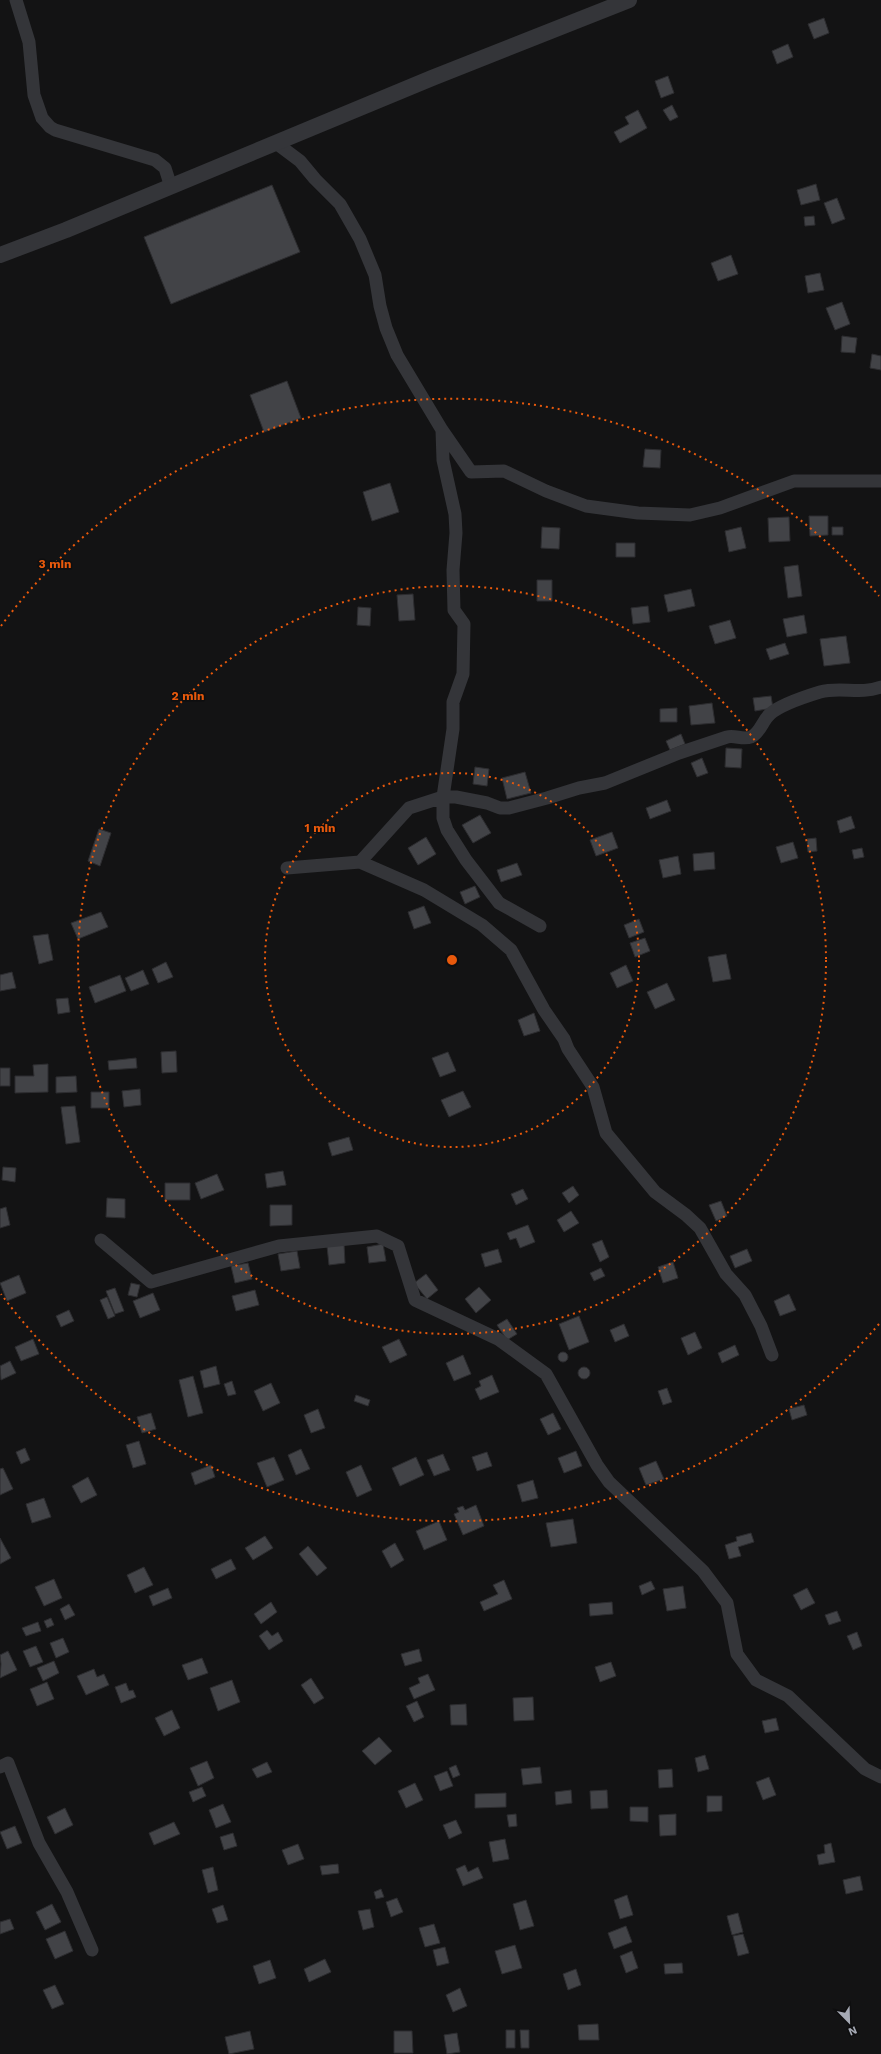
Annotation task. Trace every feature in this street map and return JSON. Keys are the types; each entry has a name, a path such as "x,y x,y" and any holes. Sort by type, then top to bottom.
{"street":[{"path":"16,0 30,42 34,95 42,118 55,130 155,160 165,168 171,187"},
{"path":"0,255 171,187 217,166 432,78 630,0"},
{"path":"276,143 300,161 315,179 340,204 360,239 375,275 380,306 386,328 397,355 442,430 471,472"},
{"path":"442,430 443,460 455,514 456,533 452,570 454,610 464,624 463,674 459,688 452,702 453,729 443,797 442,818 466,860 499,903 540,926"},
{"path":"443,460 471,472 504,471 546,491 586,506 638,513 690,515 720,508 794,482 881,481"},
{"path":"360,862 409,808 443,797 487,803 500,808 509,808 579,788 605,783 679,753 733,735 745,738 750,737 759,732 769,715 778,708 821,692 837,690 861,692 881,687"},
{"path":"287,868 360,862 424,890 482,925 511,950 544,1010 564,1039 568,1049 593,1087 606,1133 655,1192 686,1215 700,1228 726,1274 745,1295 761,1326 772,1355"},
{"path":"101,1240 151,1282 279,1246 377,1236 398,1246 415,1300 498,1339 546,1374 596,1465 609,1482 703,1571 727,1603 737,1654 756,1680 788,1696 865,1769 881,1777"},
{"path":"0,1767 8,1763 39,1843 67,1892 92,1950"}],"building":[{"path":"824,18 829,33 814,39 808,24"},
{"path":"788,44 793,57 777,64 772,51"},
{"path":"668,76 674,93 661,98 655,81"},
{"path":"672,105 678,117 670,121 663,110"},
{"path":"638,110 647,128 620,143 614,132 629,124 625,117"},
{"path":"816,184 820,200 801,205 797,190"},
{"path":"272,185 300,252 171,304 144,237"},
{"path":"837,198 845,219 832,224 824,203"},
{"path":"814,216 815,225 805,226 804,217"},
{"path":"731,255 738,274 718,281 711,263"},
{"path":"820,273 824,290 808,293 805,276"},
{"path":"842,302 850,324 835,330 826,308"},
{"path":"842,336 857,338 855,353 841,352"},
{"path":"872,354 881,356 881,370 870,368"},
{"path":"287,381 301,418 264,432 250,395"},
{"path":"645,449 661,450 660,468 643,467"},
{"path":"390,483 399,512 372,521 363,492"},
{"path":"809,516 828,516 828,535 810,536"},
{"path":"789,517 790,541 769,542 768,518"},
{"path":"542,527 560,528 559,549 541,548"},
{"path":"741,527 746,548 729,552 725,531"},
{"path":"832,527 843,527 843,535 832,535"},
{"path":"616,543 635,543 635,557 616,557"},
{"path":"798,565 802,596 788,598 784,567"},
{"path":"537,580 552,580 552,601 537,601"},
{"path":"691,589 695,606 668,612 664,595"},
{"path":"413,594 415,620 399,621 397,595"},
{"path":"648,606 650,622 633,624 631,608"},
{"path":"358,607 371,608 370,626 357,625"},
{"path":"804,615 807,633 787,637 783,619"},
{"path":"730,620 736,638 715,644 709,626"},
{"path":"846,636 850,663 824,666 820,639"},
{"path":"785,643 789,654 770,660 766,649"},
{"path":"771,696 773,708 755,711 753,698"},
{"path":"712,703 715,723 691,725 689,706"},
{"path":"677,708 677,722 660,722 660,709"},
{"path":"681,734 685,744 670,750 666,741"},
{"path":"726,748 742,749 741,768 725,767"},
{"path":"702,758 708,773 697,777 691,763"},
{"path":"475,767 489,769 487,786 473,784"},
{"path":"525,772 531,793 507,799 502,778"},
{"path":"667,800 671,811 650,819 646,808"},
{"path":"480,815 491,833 473,843 462,825"},
{"path":"851,816 855,828 840,833 837,821"},
{"path":"99,829 111,833 100,866 88,861"},
{"path":"612,832 618,848 596,856 590,840"},
{"path":"426,837 436,854 418,865 408,848"},
{"path":"816,838 817,851 808,852 807,839"},
{"path":"793,842 798,858 781,863 776,847"},
{"path":"862,848 864,857 854,859 852,850"},
{"path":"714,852 715,869 694,871 693,854"},
{"path":"678,856 681,874 663,878 659,860"},
{"path":"517,863 522,875 501,882 497,870"},
{"path":"475,886 480,897 465,904 460,892"},
{"path":"424,906 431,923 414,929 408,912"},
{"path":"101,912 108,927 78,939 71,923"},
{"path":"639,919 644,932 629,938 624,925"},
{"path":"48,934 53,960 39,964 33,936"},
{"path":"645,938 650,951 635,957 630,943"},
{"path":"726,954 731,979 713,982 708,957"},
{"path":"166,962 173,977 158,983 152,969"},
{"path":"626,965 633,981 617,988 610,973"},
{"path":"143,970 149,984 131,991 125,978"},
{"path":"12,972 16,988 0,991 0,975"},
{"path":"120,975 126,991 95,1003 89,987"},
{"path":"667,983 675,1000 655,1009 647,992"},
{"path":"68,998 70,1012 58,1014 56,999"},
{"path":"534,1013 540,1031 524,1036 518,1020"},
{"path":"176,1051 177,1072 162,1073 161,1052"},
{"path":"448,1052 456,1071 440,1077 432,1058"},
{"path":"136,1058 137,1068 109,1070 108,1061"},
{"path":"48,1064 48,1092 15,1093 15,1076 34,1076 33,1065"},
{"path":"0,1068 10,1068 10,1086 0,1086"},
{"path":"76,1076 77,1092 56,1093 56,1077"},
{"path":"140,1089 141,1105 124,1107 122,1091"},
{"path":"463,1091 471,1107 449,1117 441,1100"},
{"path":"91,1092 109,1092 109,1108 91,1108"},
{"path":"75,1106 80,1142 66,1144 61,1107"},
{"path":"349,1137 353,1150 332,1156 328,1143"},
{"path":"3,1167 16,1168 15,1182 2,1180"},
{"path":"283,1171 286,1185 267,1188 265,1174"},
{"path":"217,1174 224,1190 201,1199 195,1183"},
{"path":"165,1183 190,1183 190,1200 165,1200"},
{"path":"573,1186 579,1195 569,1203 562,1193"},
{"path":"523,1189 528,1199 516,1205 511,1194"},
{"path":"107,1198 125,1199 125,1218 106,1217"},
{"path":"721,1201 727,1216 716,1221 709,1205"},
{"path":"270,1205 292,1205 292,1225 270,1226"},
{"path":"6,1207 10,1225 0,1228 0,1209"},
{"path":"571,1211 579,1223 564,1232 557,1220"},
{"path":"528,1225 535,1242 520,1248 516,1238 510,1240 507,1233"},
{"path":"602,1240 609,1257 600,1262 592,1244"},
{"path":"344,1244 345,1263 329,1265 327,1246"},
{"path":"383,1244 386,1261 369,1263 367,1247"},
{"path":"498,1249 502,1262 485,1267 481,1254"},
{"path":"747,1249 752,1261 735,1268 730,1256"},
{"path":"297,1251 300,1268 281,1271 278,1254"},
{"path":"673,1262 678,1278 663,1283 658,1267"},
{"path":"248,1263 252,1279 235,1283 231,1266"},
{"path":"601,1268 605,1276 594,1281 590,1273"},
{"path":"426,1274 438,1290 427,1299 414,1283"},
{"path":"19,1275 26,1293 7,1301 0,1283"},
{"path":"131,1283 140,1285 137,1297 128,1295"},
{"path":"479,1287 491,1300 476,1313 465,1299"},
{"path":"115,1288 124,1311 115,1314 106,1291"},
{"path":"255,1290 259,1305 236,1311 232,1296"},
{"path":"153,1293 160,1310 140,1318 133,1301"},
{"path":"789,1294 796,1310 780,1316 774,1301"},
{"path":"107,1297 115,1316 108,1319 100,1300"},
{"path":"69,1310 74,1321 61,1327 56,1316"},
{"path":"579,1316 589,1342 569,1350 559,1324"},
{"path":"507,1319 517,1334 507,1340 497,1325"},
{"path":"624,1324 629,1336 615,1342 610,1330"},
{"path":"695,1332 702,1348 688,1355 681,1338"},
{"path":"33,1339 39,1354 21,1361 15,1347"},
{"path":"399,1339 407,1355 390,1363 382,1347"},
{"path":"735,1345 739,1355 722,1363 718,1353"},
{"path":"561,1352 565,1352 568,1357 565,1362 561,1362 558,1359 558,1355"},
{"path":"463,1355 471,1374 454,1381 446,1363"},
{"path":"10,1361 16,1373 1,1380 0,1366"},
{"path":"216,1366 220,1384 204,1388 200,1371"},
{"path":"586,1367 589,1368 589,1378 582,1379 579,1378 578,1371 579,1368"},
{"path":"492,1375 499,1392 480,1400 475,1389 481,1386 479,1381"},
{"path":"193,1376 203,1413 188,1417 179,1380"},
{"path":"232,1381 236,1394 228,1396 224,1384"},
{"path":"271,1383 280,1403 263,1411 254,1391"},
{"path":"667,1388 672,1402 663,1405 658,1391"},
{"path":"356,1395 370,1400 368,1406 354,1401"},
{"path":"804,1405 807,1415 792,1420 789,1409"},
{"path":"318,1409 325,1428 311,1433 304,1415"},
{"path":"151,1413 156,1429 142,1433 137,1417"},
{"path":"553,1413 561,1429 548,1435 540,1419"},
{"path":"139,1441 146,1464 133,1468 126,1445"},
{"path":"25,1448 30,1460 21,1464 16,1452"},
{"path":"301,1449 310,1469 296,1475 288,1455"},
{"path":"576,1451 582,1466 564,1473 558,1458"},
{"path":"487,1452 492,1466 477,1471 472,1457"},
{"path":"443,1454 450,1470 434,1476 427,1460"},
{"path":"274,1457 284,1480 267,1487 257,1463"},
{"path":"416,1457 424,1475 400,1486 392,1468"},
{"path":"656,1461 664,1479 646,1485 639,1468"},
{"path":"211,1465 215,1477 195,1485 191,1473"},
{"path":"361,1465 372,1490 357,1497 346,1472"},
{"path":"3,1468 13,1489 0,1495 0,1469"},
{"path":"88,1477 97,1495 81,1503 72,1486"},
{"path":"533,1480 538,1498 522,1502 517,1485"},
{"path":"44,1498 51,1517 32,1523 26,1504"},
{"path":"476,1505 484,1526 463,1535 454,1514 459,1512 457,1508 463,1506 465,1510"},
{"path":"573,1519 577,1543 551,1547 546,1523"},
{"path":"439,1521 447,1540 424,1550 416,1531"},
{"path":"751,1533 754,1542 738,1547 741,1556 729,1559 725,1545 737,1541 736,1537"},
{"path":"265,1536 273,1548 253,1560 245,1548"},
{"path":"0,1538 11,1558 0,1564"},
{"path":"395,1543 404,1560 391,1568 382,1551"},
{"path":"308,1546 327,1568 317,1576 299,1554"},
{"path":"231,1559 236,1569 216,1579 211,1569"},
{"path":"144,1567 153,1585 135,1593 127,1575"},
{"path":"54,1579 62,1598 44,1606 35,1587"},
{"path":"504,1580 512,1599 484,1611 480,1602 498,1594 493,1585"},
{"path":"651,1581 655,1589 642,1595 639,1586"},
{"path":"683,1586 686,1608 667,1611 663,1589"},
{"path":"168,1588 172,1598 153,1606 149,1596"},
{"path":"807,1588 815,1603 801,1610 793,1595"},
{"path":"271,1602 277,1612 261,1624 254,1614"},
{"path":"612,1602 613,1614 590,1616 589,1604"},
{"path":"69,1604 75,1615 65,1620 60,1609"},
{"path":"837,1611 841,1621 829,1625 825,1615"},
{"path":"51,1618 54,1625 47,1628 44,1621"},
{"path":"38,1622 41,1631 26,1636 22,1628"},
{"path":"267,1630 272,1636 278,1632 283,1641 269,1650 259,1636"},
{"path":"857,1632 862,1646 853,1650 847,1636"},
{"path":"63,1638 69,1652 56,1658 50,1643"},
{"path":"36,1646 43,1662 30,1667 23,1651"},
{"path":"419,1649 422,1661 405,1666 401,1654"},
{"path":"8,1651 17,1670 0,1678 0,1655"},
{"path":"202,1658 208,1673 188,1680 182,1665"},
{"path":"54,1661 59,1673 43,1681 37,1668"},
{"path":"611,1662 616,1676 600,1682 595,1667"},
{"path":"94,1669 97,1677 104,1674 109,1685 86,1695 77,1676"},
{"path":"428,1674 435,1690 414,1699 409,1688 420,1683 418,1678"},
{"path":"311,1678 324,1698 314,1704 301,1685"},
{"path":"232,1680 240,1702 218,1711 210,1688"},
{"path":"47,1682 54,1699 37,1706 30,1689"},
{"path":"126,1683 129,1691 133,1690 136,1697 121,1703 115,1687"},
{"path":"533,1697 534,1720 514,1721 513,1698"},
{"path":"417,1701 424,1717 414,1722 406,1706"},
{"path":"466,1704 467,1725 451,1725 450,1705"},
{"path":"172,1710 180,1728 164,1736 155,1718"},
{"path":"776,1718 779,1730 765,1733 762,1721"},
{"path":"379,1737 392,1751 375,1765 362,1751"},
{"path":"705,1755 709,1769 698,1772 695,1758"},
{"path":"207,1761 214,1778 198,1786 190,1768"},
{"path":"267,1762 272,1772 257,1778 252,1769"},
{"path":"456,1765 460,1775 453,1778 449,1768"},
{"path":"540,1767 542,1783 523,1785 521,1769"},
{"path":"672,1769 673,1787 659,1788 658,1770"},
{"path":"447,1771 453,1786 440,1791 434,1776"},
{"path":"769,1777 776,1795 763,1800 756,1782"},
{"path":"415,1783 423,1800 406,1808 398,1791"},
{"path":"202,1787 206,1796 193,1802 189,1792"},
{"path":"571,1790 572,1803 556,1805 555,1792"},
{"path":"607,1790 608,1808 591,1809 590,1791"},
{"path":"506,1793 506,1807 475,1808 475,1794"},
{"path":"707,1796 722,1796 722,1811 707,1812"},
{"path":"223,1804 231,1822 216,1828 209,1810"},
{"path":"630,1807 648,1807 648,1822 630,1821"},
{"path":"65,1808 73,1825 55,1834 47,1817"},
{"path":"516,1814 517,1826 509,1827 507,1815"},
{"path":"676,1814 676,1835 660,1836 659,1815"},
{"path":"456,1820 462,1833 449,1839 443,1825"},
{"path":"174,1822 180,1834 154,1845 149,1833"},
{"path":"15,1826 22,1843 7,1849 0,1832"},
{"path":"233,1833 237,1846 224,1850 220,1837"},
{"path":"505,1839 509,1859 493,1862 489,1842"},
{"path":"831,1843 835,1862 819,1865 817,1855 825,1853 824,1845"},
{"path":"298,1844 304,1859 288,1865 282,1850"},
{"path":"338,1864 339,1873 322,1875 320,1866"},
{"path":"465,1865 468,1872 478,1867 483,1878 463,1886 456,1869"},
{"path":"213,1867 218,1890 208,1893 202,1870"},
{"path":"860,1876 863,1890 846,1894 843,1880"},
{"path":"381,1889 384,1897 376,1899 374,1892"},
{"path":"627,1895 633,1915 620,1919 614,1900"},
{"path":"397,1898 403,1912 391,1917 386,1902"},
{"path":"526,1900 534,1926 520,1930 513,1904"},
{"path":"52,1904 61,1922 45,1930 36,1912"},
{"path":"223,1905 228,1920 217,1923 212,1909"},
{"path":"370,1909 374,1927 363,1930 358,1911"},
{"path":"738,1913 743,1932 732,1935 727,1916"},
{"path":"10,1919 14,1929 0,1934 0,1922"},
{"path":"434,1924 440,1943 425,1947 419,1928"},
{"path":"626,1926 632,1942 614,1949 608,1933"},
{"path":"65,1931 73,1951 55,1959 46,1939"},
{"path":"743,1934 749,1953 738,1956 733,1936"},
{"path":"515,1945 522,1968 502,1974 495,1951"},
{"path":"445,1947 449,1963 437,1966 433,1950"},
{"path":"632,1951 638,1968 626,1973 620,1956"},
{"path":"325,1959 331,1972 309,1982 304,1969"},
{"path":"270,1960 276,1978 259,1984 253,1966"},
{"path":"682,1963 683,1973 665,1974 664,1964"},
{"path":"576,1969 581,1985 568,1990 563,1974"},
{"path":"55,1985 64,2004 52,2009 43,1990"},
{"path":"460,1988 467,2006 453,2012 446,1995"},
{"path":"598,2024 599,2040 579,2040 578,2025"},
{"path":"506,2030 515,2030 515,2048 506,2048"},
{"path":"520,2030 529,2030 529,2048 521,2048"},
{"path":"250,2031 254,2049 229,2054 225,2037"},
{"path":"394,2031 412,2031 413,2053 394,2053"},
{"path":"457,2033 460,2052 447,2054 444,2035"}]}
